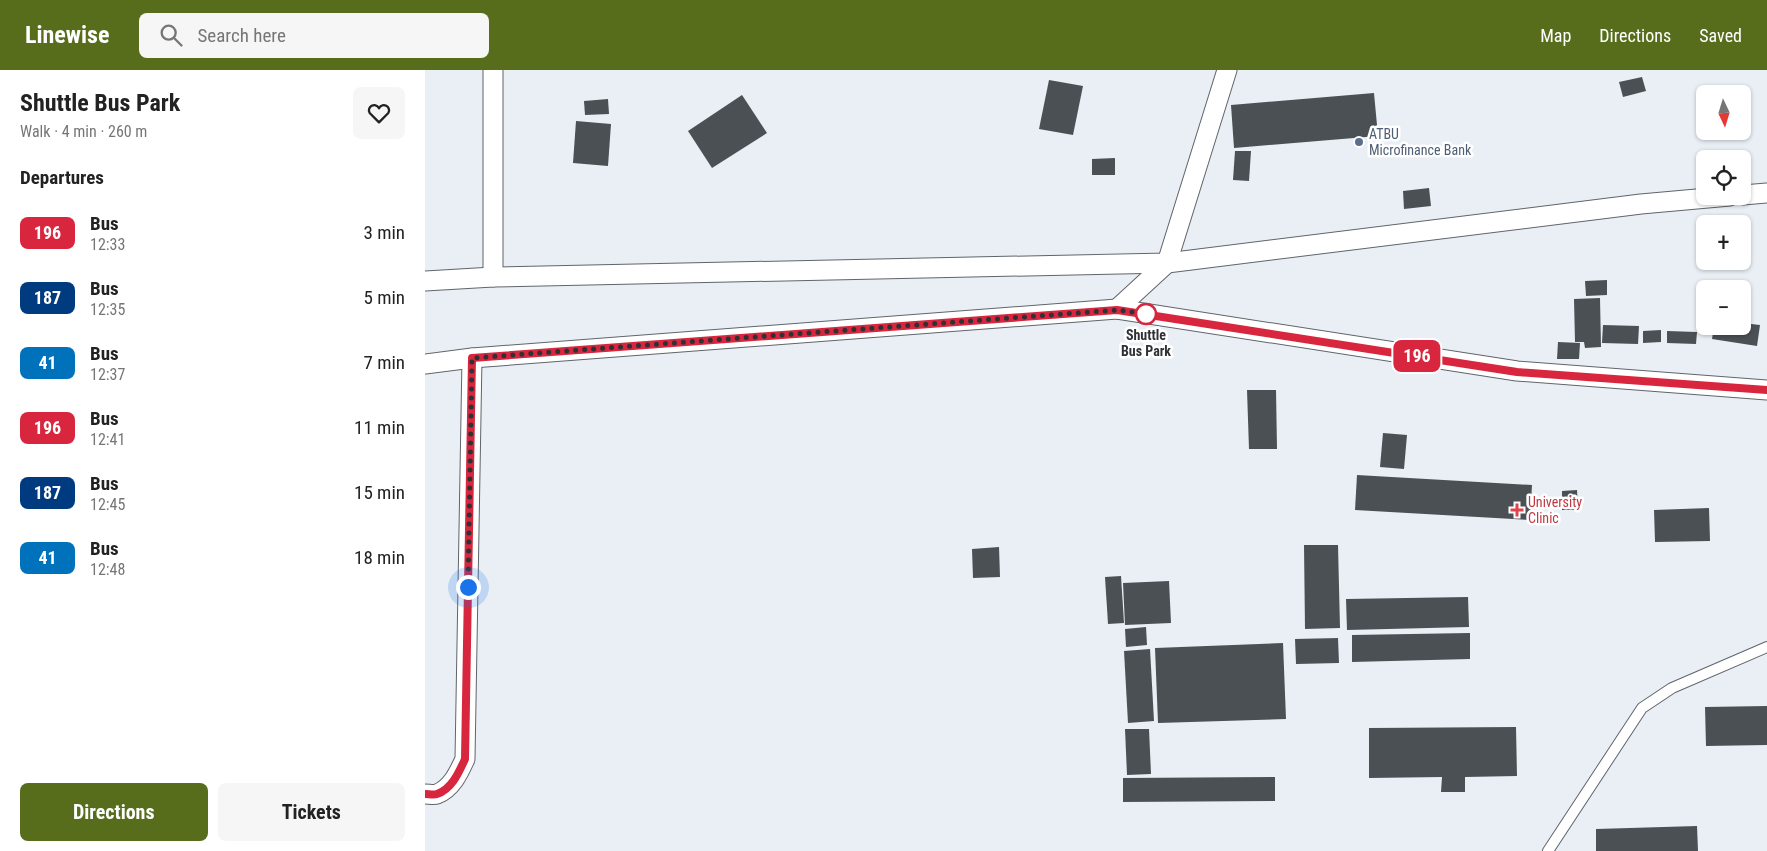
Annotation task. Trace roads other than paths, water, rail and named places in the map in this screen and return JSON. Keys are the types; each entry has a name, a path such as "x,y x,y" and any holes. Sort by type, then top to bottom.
{"street":[{"path":"493,70 493,277"},
{"path":"1117,310 1167,263 1227,70"},
{"path":"1751,194 1767,193"},
{"path":"425,281 493,277 1167,263 1641,204 1696,199"},
{"path":"425,364 472,358 1117,310 1517,372 1767,390"},
{"path":"425,794 438,794 451,784 465,759 472,358"}],"lane":[{"path":"1548,851 1642,708 1672,688 1767,647"}],"place":[{"name":"ATBU Microfinance Bank","path":"1359,142"},
{"name":"Shuttle Bus Park","path":"1146,314"},
{"name":"University Clinic","path":"1517,510"}]}
